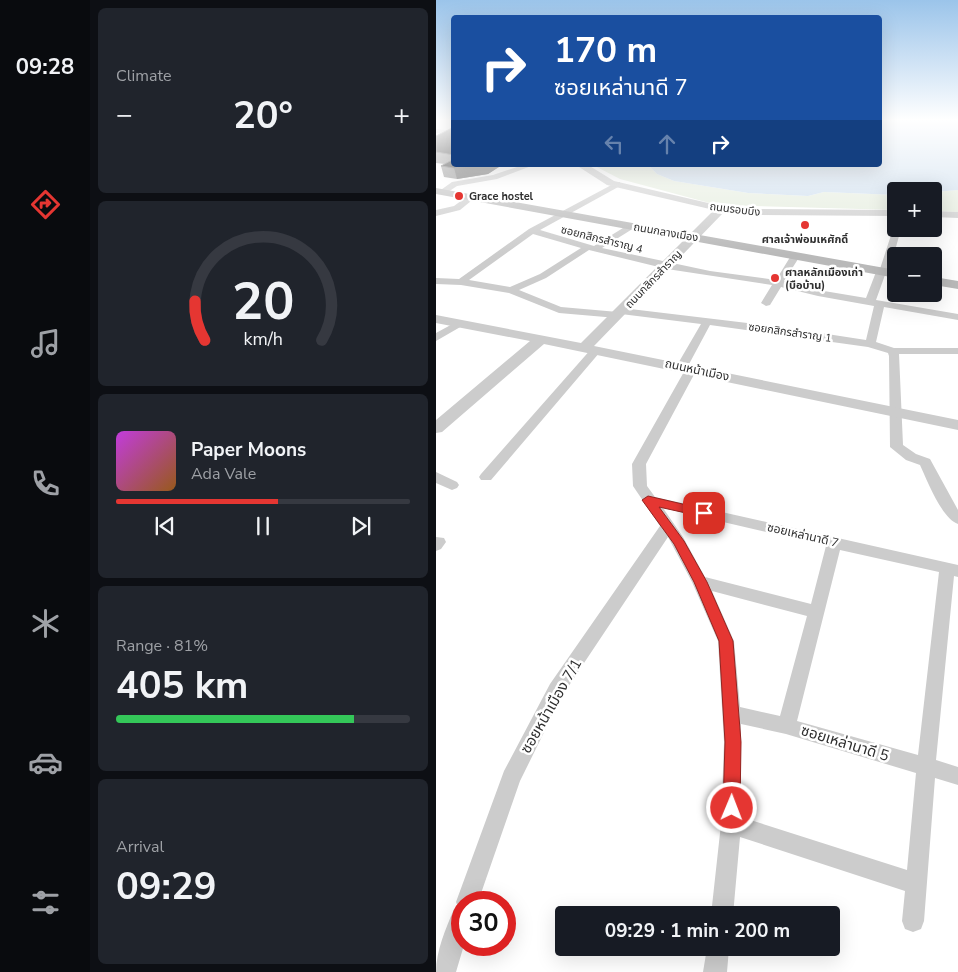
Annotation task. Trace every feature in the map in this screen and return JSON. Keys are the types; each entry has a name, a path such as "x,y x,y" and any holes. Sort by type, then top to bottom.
{"main road":[{"name":"ถนนกลางเมือง","path":"439,191 887,273"},
{"path":"942,282 958,285"}],"street":[{"path":"439,191 455,184 494,177 524,167"},
{"name":"ถนนรอบบึง","path":"585,167 617,184 721,209 761,212 887,213"},
{"path":"462,282 532,231 617,184"},
{"path":"436,213 457,208 472,198"},
{"name":"ถนนกสิกรสำราญ","path":"590,349 620,313 721,209"},
{"path":"942,214 958,215"},
{"path":"510,290 543,276 631,226"},
{"name":"ซอยกสิกรสำราญ 4","path":"532,231 591,248 710,274 779,283 818,293 958,317"},
{"path":"766,304 795,256"},
{"path":"870,344 875,302 887,273"},
{"name":"ซอยกสิกรสำราญ 1","path":"436,281 462,282 510,290 520,296 559,310 620,313 788,331 870,344 894,351 958,351"},
{"name":"ถนนหน้าเมือง","path":"436,319 541,338 958,425"},
{"path":"436,338 458,324"},
{"path":"705,325 687,368 639,464 640,486 678,541 700,582 726,641 733,742 731,824 723,906"},
{"path":"436,428 541,338"},
{"path":"486,477 590,349"},
{"path":"894,351 898,412 896,447 911,457 925,462 951,512 958,518"},
{"path":"436,478 452,485"},
{"name":"ซอยเหล่านาดี 7","path":"648,500 952,570"},
{"name":"ซอยหน้าเมือง 7/1","path":"471,891 511,778 556,690 667,527"},
{"path":"786,726 818,612 835,542"},
{"path":"913,921 926,767 952,570"},
{"path":"700,582 818,612"},
{"name":"ซอยเหล่านาดี 5","path":"731,713 786,726 958,776"},
{"path":"731,824 916,884"},
{"path":"444,972 451,951"},
{"path":"715,972 717,956"}],"green space":[{"path":"597,167 650,167 657,174 674,181 748,193 808,196 824,192 887,195 887,210 717,205 620,179"},
{"path":"958,190 958,212 942,211 942,191"}],"water":[{"path":"882,164 958,164 958,190 942,191 942,182 887,182 887,195 824,192 808,196 748,193 674,181 657,174 650,167 882,167"}],"building":[{"path":"451,164 451,167 461,167 454,168 441,166"}],"place":[{"name":"Grace hostel","path":"459,196"},
{"name":"ศาลเจ้าพ่อมเหศักดิ์","path":"805,225"},
{"name":"ศาลหลักเมืองเก่า (บือบ้าน)","path":"775,278"}],"route":[{"path":"704,513 648,500 678,541 700,582 726,641 733,742 732,808"}]}
